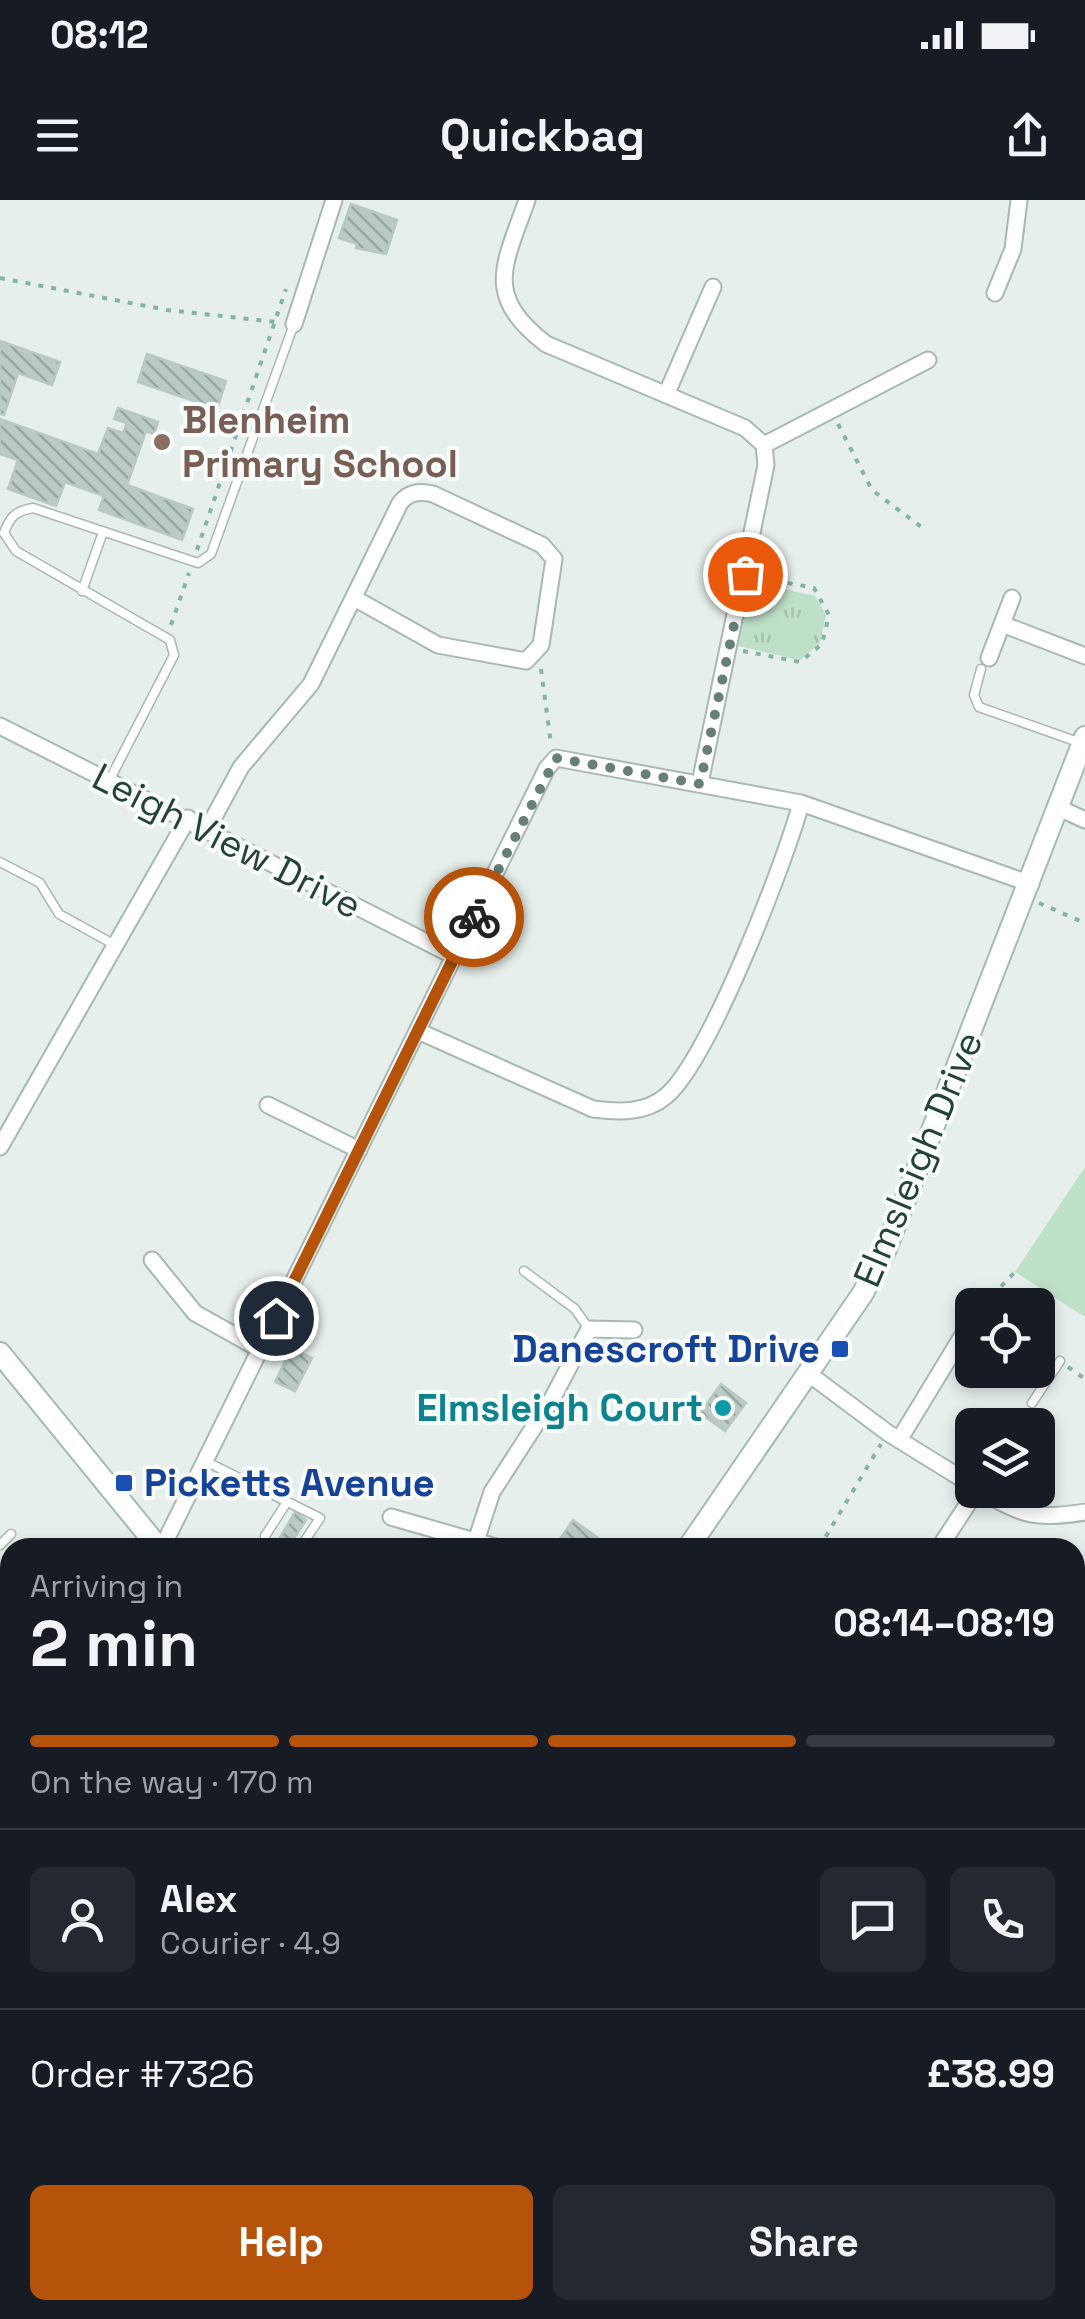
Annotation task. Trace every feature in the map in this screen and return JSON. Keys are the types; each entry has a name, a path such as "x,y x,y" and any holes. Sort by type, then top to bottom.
{"street":[{"path":"294,324 334,200"},
{"path":"527,200 502,287 518,322 546,344 744,428 764,445 766,465 700,784"},
{"path":"995,293 1013,249 1019,200"},
{"path":"666,395 713,287"},
{"path":"764,445 928,360"},
{"path":"208,828 241,767 311,684 400,504 413,492 433,494 551,551 556,570 540,645 534,657 519,662 438,646 354,598"},
{"path":"985,664 1012,598"},
{"path":"1002,624 1085,656"},
{"name":"Leigh View Drive","path":"0,726 208,828 454,956"},
{"name":"Elmsleigh Drive","path":"695,1538 810,1374 863,1293 886,1249 1084,741"},
{"path":"165,1538 556,758 800,803 1028,890"},
{"path":"418,1031 592,1109 621,1112 648,1108 665,1098 698,1053 776,879 800,803"},
{"path":"1059,808 1085,820"},
{"path":"0,1146 188,818"},
{"path":"268,1105 359,1150"},
{"path":"152,1260 195,1313 261,1350"},
{"path":"391,1516 477,1538 492,1492 552,1399 590,1328 634,1330"},
{"path":"894,1436 955,1350"},
{"path":"0,1353 152,1538"},
{"path":"810,1374 894,1436 955,1475"},
{"path":"945,1538 964,1508"},
{"path":"1008,1508 1048,1518 1085,1512"}],"lane":[{"path":"109,781 174,655 166,638 16,551 4,533 18,510 33,508 193,561 211,554 294,324"},
{"path":"82,591 102,532"},
{"path":"985,664 974,696 980,707 1084,741"},
{"path":"0,862 40,883 59,914 115,945"},
{"path":"524,1271 574,1309 590,1328"},
{"path":"1055,1368 1060,1361"},
{"path":"1032,1403 1041,1388"},
{"path":"205,1462 320,1518 307,1538"},
{"path":"265,1536 288,1502"},
{"path":"7,1538 11,1534"}],"path":[{"path":"0,278 167,310 294,324"},
{"path":"166,638 287,287"},
{"path":"830,410 872,490 924,529"},
{"path":"729,648 800,662 822,644 829,615 814,588 745,574"},
{"path":"534,657 542,671 548,738 556,758"},
{"path":"1028,890 1085,923"},
{"path":"999,1288 1015,1272"},
{"path":"826,1538 894,1436"}],"green space":[{"path":"752,582 815,596 826,615 820,643 800,660 738,646"},
{"path":"1085,1167 1085,1317 1055,1298 1055,1288 1040,1288 1015,1272"}],"building":[{"path":"351,204 397,220 386,254 356,248 357,244 339,238"},
{"path":"0,341 60,362 52,385 18,373 4,415 0,414"},
{"path":"147,354 226,381 217,409 138,382"},
{"path":"118,408 158,422 154,434 146,431 127,485 193,509 182,540 99,510 104,496 65,482 56,506 8,489 18,460 0,454 0,419 98,454 108,428 123,433 127,423 114,419"},
{"path":"292,1348 312,1358 295,1391 275,1382"},
{"name":"Elmsleigh Court","path":"721,1384 746,1403 725,1431 700,1413"},
{"path":"295,1512 306,1520 294,1538 280,1538"},
{"path":"573,1520 598,1538 561,1538"}],"way so far":[{"path":"474,917 550,762 556,758 700,784 745,574"}],"place":[{"name":"Blenheim Primary School","path":"162,442"},
{"name":"Danescroft Drive","path":"840,1349"},
{"name":"Elmsleigh Court","path":"723,1408"},
{"name":"Picketts Avenue","path":"124,1483"}],"route":[{"path":"276,1318 474,917"}]}
